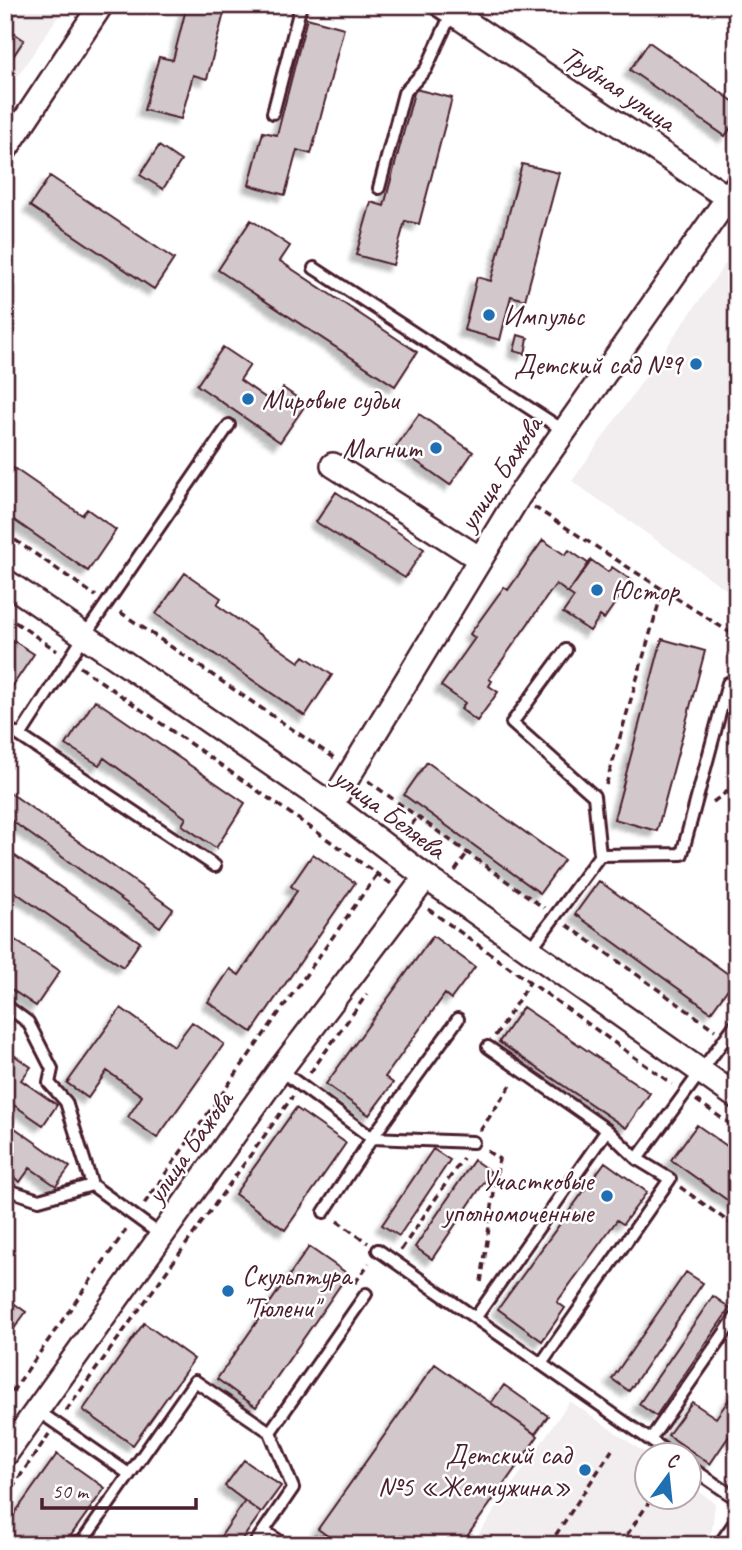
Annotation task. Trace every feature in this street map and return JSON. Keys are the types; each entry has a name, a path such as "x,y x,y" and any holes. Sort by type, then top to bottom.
{"street":[{"path":"5,150 101,5"},
{"name":"Трубная улица","path":"447,9 732,192"},
{"name":"улица Бажова","path":"331,805 518,497 732,192"},
{"path":"333,465 480,559"},
{"name":"улица Беляева","path":"5,580 331,805 435,883 737,1097"},
{"name":"улица Бажова","path":"5,1455 47,1418 162,1236 280,1070 435,883"}],"lane":[{"path":"273,113 301,5"},
{"path":"379,188 404,93 426,69 447,9"},
{"path":"314,268 563,430"},
{"path":"20,736 85,635 229,425"},
{"path":"530,950 600,855 594,796 512,723 566,650"},
{"path":"600,855 682,853 727,682"},
{"path":"5,727 215,866"},
{"path":"5,1005 28,1022 52,1069 49,1083 66,1102 92,1185 162,1236"},
{"path":"324,1212 372,1138 458,1019"},
{"path":"637,1159 737,1022"},
{"path":"488,1047 607,1130 637,1159 670,1180 541,1364"},
{"path":"280,1070 372,1138 473,1142"},
{"path":"476,1317 607,1130"},
{"path":"5,1189 39,1200 92,1185"},
{"path":"378,1250 653,1442"},
{"path":"270,1432 366,1294"},
{"path":"650,1440 737,1315"},
{"path":"80,1545 195,1381 270,1432 293,1488 254,1545"},
{"path":"47,1418 129,1474"},
{"path":"704,1476 737,1499"},
{"path":"719,1545 737,1519"},
{"path":"264,1531 285,1545"}],"path":[{"path":"518,497 737,637"},
{"path":"5,533 352,770 726,1037"},
{"path":"596,818 663,589"},
{"path":"5,615 737,1129"},
{"path":"704,808 737,784"},
{"path":"5,1402 417,817"},
{"path":"420,904 435,883 467,853"},
{"path":"488,1047 530,982"},
{"path":"5,1498 47,1418 301,1085 373,986"},
{"path":"394,1261 521,1071"},
{"path":"473,1142 499,1159 476,1317"},
{"path":"670,1180 737,1228"},
{"path":"324,1212 378,1250 348,1293"},
{"path":"549,1545 611,1450"},
{"path":"620,1545 642,1512"},
{"path":"483,1545 485,1541 492,1545"}],"shaded area":[{"path":"5,5 66,5 15,80 5,81"},
{"name":"Детский сад №9","path":"737,247 737,597 572,481"},
{"name":"Детский сад №5 «Жемчужина»","path":"570,1401 634,1445 634,1512 704,1512 704,1495 715,1503 712,1530 702,1545 471,1545"}],"building":[{"path":"187,5 226,5 207,79 193,75 181,119 144,110 159,57 173,60"},
{"path":"307,18 344,28 311,154 297,150 285,195 249,185 263,132 277,135"},
{"path":"5,27 24,40 8,64 5,62"},
{"path":"649,42 737,104 737,119 725,136 630,70"},
{"path":"415,89 452,98 419,224 405,221 393,265 356,255 371,202 384,206"},
{"path":"159,146 181,161 163,189 140,175"},
{"path":"522,164 559,173 525,300 511,296 500,340 464,330 477,277 491,281"},
{"path":"50,176 174,259 154,289 30,206"},
{"path":"251,220 290,246 280,261 417,352 395,386 218,270"},
{"path":"518,335 528,338 525,354 514,351"},
{"path":"223,347 250,365 240,380 273,403 283,388 306,404 280,442 197,385"},
{"path":"419,414 473,452 450,485 396,447"},
{"path":"5,462 82,515 87,509 116,530 88,571 5,514"},
{"path":"336,492 424,549 405,578 316,522"},
{"path":"543,540 565,555 569,550 589,564 568,593 556,584 489,679 492,681 489,686 498,692 477,721 461,709 465,703 441,686 475,638 470,634 504,587 508,590"},
{"path":"591,560 608,572 612,567 631,580 604,619 600,616 590,631 563,613 574,597 568,593"},
{"path":"185,573 221,598 217,605 299,662 304,656 332,675 305,716 156,614"},
{"path":"5,635 34,654 5,697"},
{"path":"662,639 705,651 657,831 614,819"},
{"path":"95,700 245,803 216,848 182,825 186,818 104,758 99,765 66,745"},
{"path":"427,762 564,860 540,893 404,795"},
{"path":"5,789 173,909 160,927 5,816"},
{"path":"5,849 140,942 123,967 5,885"},
{"path":"313,854 355,883 252,1032 208,1002 230,969 239,975 297,891 291,886"},
{"path":"599,881 735,979 711,1012 575,914"},
{"path":"5,933 60,971 36,1006 5,985"},
{"path":"433,936 475,967 451,999 445,994 385,1077 393,1083 369,1115 326,1084"},
{"path":"523,1007 650,1093 626,1128 499,1042"},
{"path":"121,1008 174,1046 192,1022 224,1044 157,1138 128,1117 142,1096 107,1071 88,1098 67,1083"},
{"path":"5,1049 31,1067 21,1080 57,1105 43,1125 5,1099"},
{"path":"296,1108 346,1143 285,1230 235,1194"},
{"path":"5,1121 70,1167 56,1186 30,1168 20,1182 5,1171"},
{"path":"697,1125 737,1153 737,1207 671,1160"},
{"path":"433,1149 450,1160 399,1236 382,1225"},
{"path":"474,1160 491,1172 432,1259 415,1247"},
{"path":"605,1162 647,1192 623,1224 617,1220 557,1302 565,1308 542,1341 498,1309"},
{"path":"309,1247 348,1274 256,1407 217,1379"},
{"path":"686,1272 703,1283 629,1391 612,1379"},
{"path":"713,1296 730,1308 656,1416 639,1404"},
{"path":"5,1297 26,1312 5,1341"},
{"path":"144,1323 194,1359 133,1445 83,1410"},
{"path":"435,1364 538,1436 461,1545 340,1545 318,1529"},
{"path":"504,1385 548,1416 535,1434 491,1403"},
{"path":"737,1388 737,1441 729,1436 710,1464 704,1460 704,1442 678,1442 668,1435 692,1402 716,1418"},
{"path":"57,1454 105,1488 64,1545 5,1545 5,1527"},
{"path":"244,1460 281,1486 261,1513 225,1486"},
{"path":"245,1501 261,1513 238,1545 215,1545"}],"place":[{"name":"Импульс","path":"489,315"},
{"name":"Детский сад №9","path":"696,364"},
{"name":"Мировые судьи","path":"248,399"},
{"name":"Магнит","path":"436,448"},
{"name":"Юстор","path":"597,590"},
{"name":"Участковые уполномоченные","path":"607,1196"},
{"name":"Скульптура \"Тюлени\"","path":"228,1291"},
{"name":"Детский сад №5 «Жемчужина»","path":"585,1470"}]}
